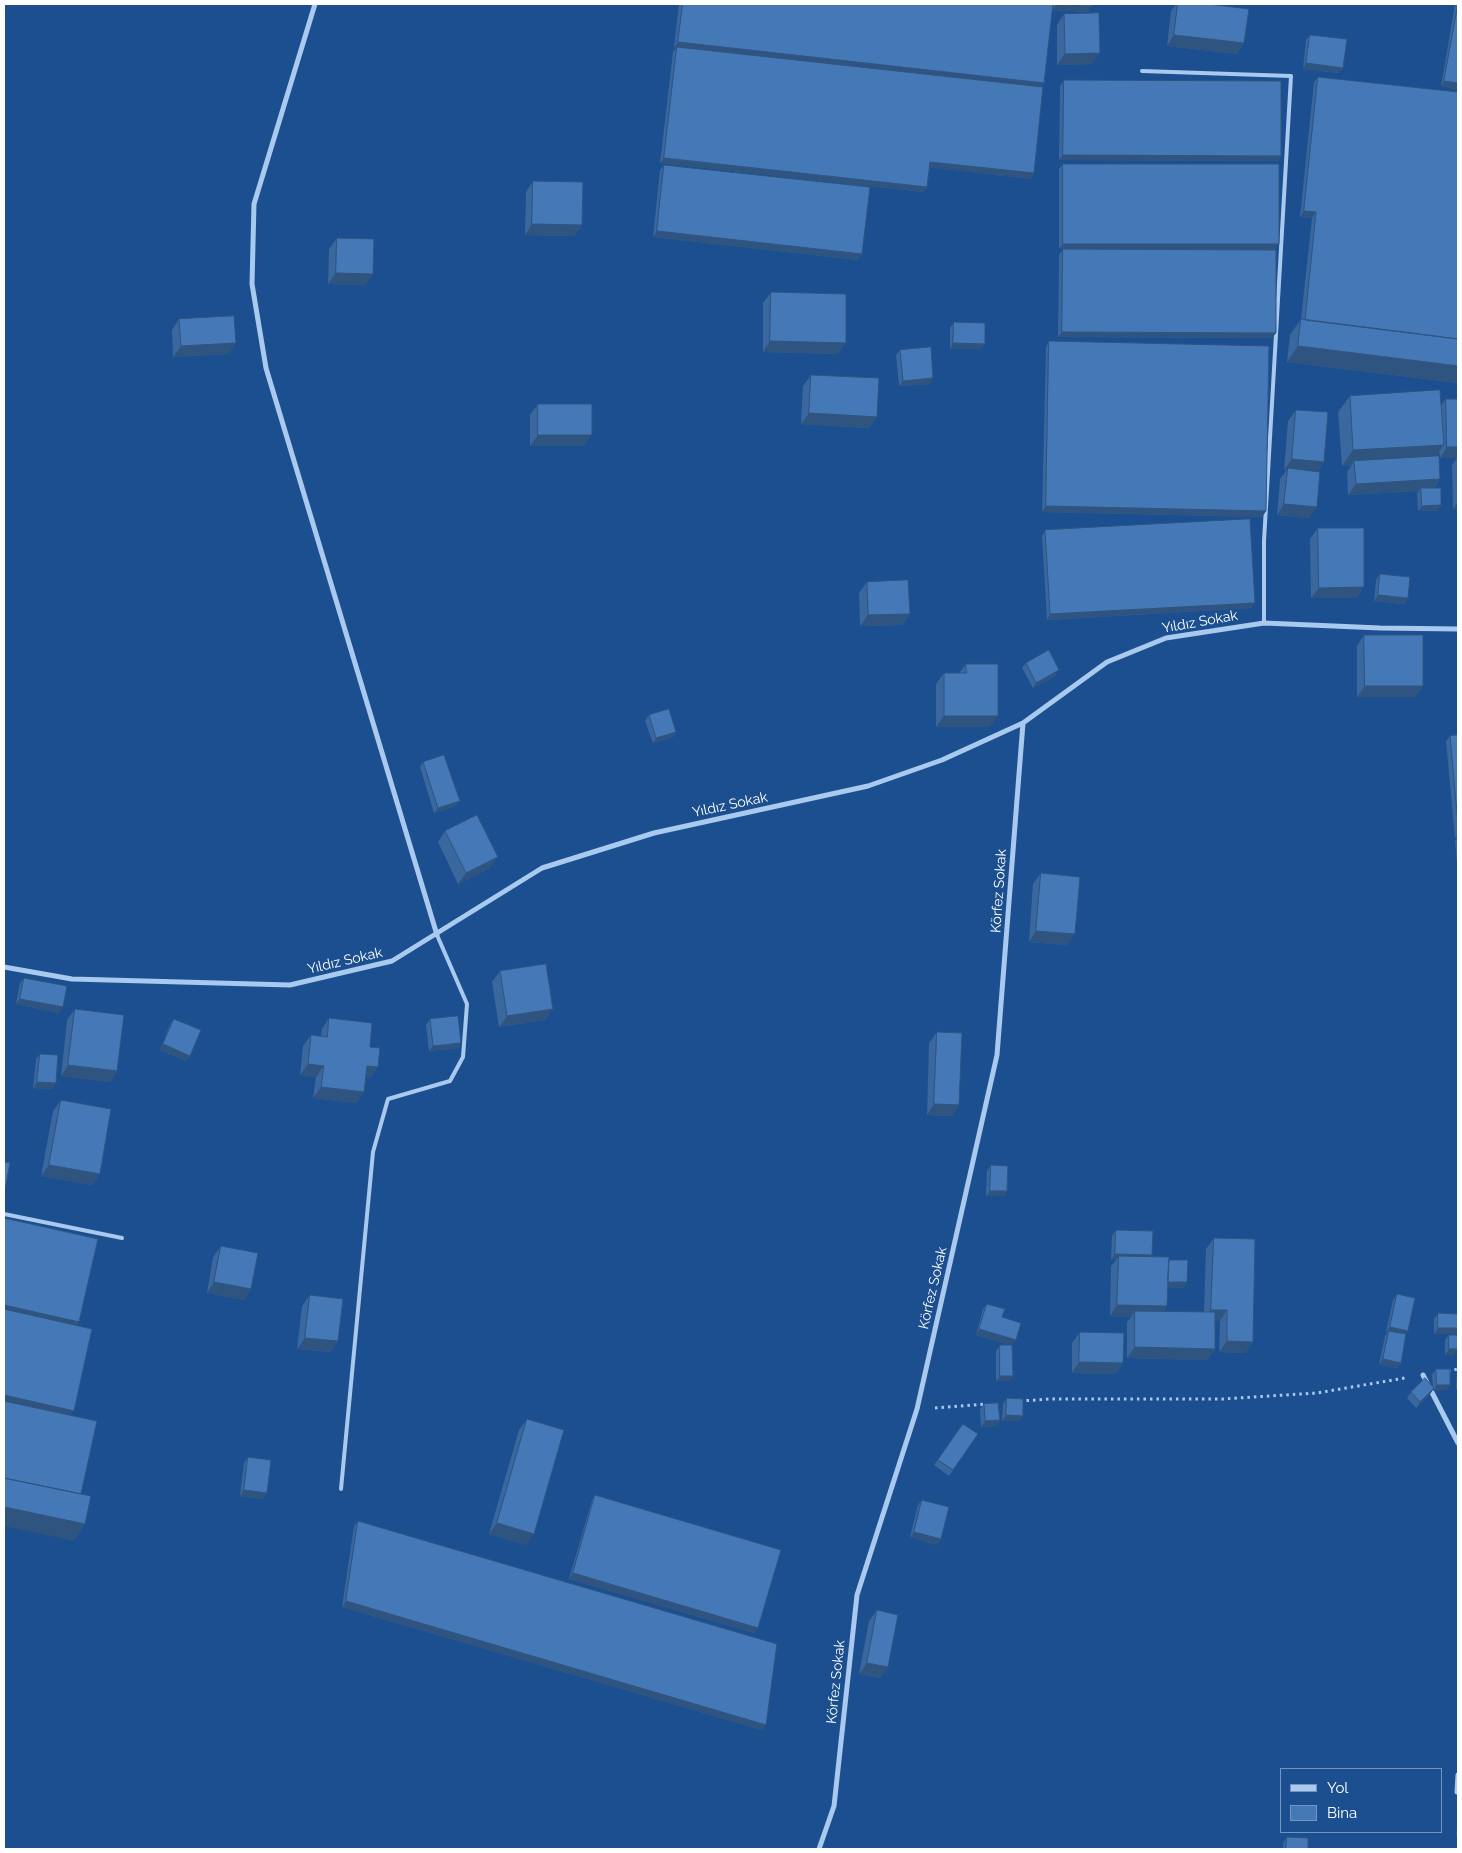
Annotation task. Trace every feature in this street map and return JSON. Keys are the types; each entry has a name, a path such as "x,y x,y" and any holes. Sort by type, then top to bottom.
{"street":[{"path":"315,4 254,204 252,284 266,368 437,935"},
{"name":"Yıldız Sokak","path":"4,967 72,979 290,986 392,962 542,868 654,833 868,786 942,760 1023,723 1107,662 1166,638 1264,623 1458,629"},
{"name":"Körfez Sokak","path":"818,1849 834,1806 857,1595 917,1409 997,1055 1023,723"},
{"path":"1423,1375 1458,1443"},
{"path":"1457,1792 1458,1775"}],"lane":[{"path":"1142,71 1291,76 1264,541 1264,623"},
{"path":"341,1489 373,1152 388,1099 450,1081 463,1057 467,1004 437,935"},
{"path":"4,1214 122,1238"}],"path":[{"path":"1012,1402 1050,1399 1222,1399 1317,1393 1458,1369"},
{"path":"917,1409 993,1403"}],"building":[{"path":"683,4 1053,4 1044,83 678,42"},
{"path":"1092,4 1092,6 1056,5"},
{"path":"1178,4 1208,4 1249,9 1244,43 1174,35"},
{"path":"1458,4 1458,83 1444,81"},
{"path":"1099,13 1100,53 1065,54 1064,14"},
{"path":"1310,35 1347,39 1343,68 1306,63"},
{"path":"677,47 1043,87 1034,173 930,162 927,187 664,158"},
{"path":"1318,77 1458,92 1458,339 1305,320 1316,212 1304,211"},
{"path":"1064,80 1281,81 1281,156 1063,155"},
{"path":"1063,164 1279,164 1279,244 1063,244"},
{"path":"664,165 870,187 862,254 657,231"},
{"path":"533,181 583,182 582,225 532,224"},
{"path":"337,238 374,239 373,274 336,273"},
{"path":"1063,249 1276,250 1276,333 1062,332"},
{"path":"771,292 846,294 846,343 770,341"},
{"path":"234,316 236,343 181,346 179,319"},
{"path":"1301,319 1458,339 1458,366 1298,346"},
{"path":"954,322 985,323 985,344 953,343"},
{"path":"1049,341 1269,346 1266,511 1046,506"},
{"path":"931,347 933,378 903,381 900,350"},
{"path":"811,375 879,378 877,417 809,413"},
{"path":"1440,390 1444,445 1353,450 1350,396"},
{"path":"1446,399 1458,399 1458,447 1447,447"},
{"path":"538,404 592,404 592,435 538,435"},
{"path":"1296,410 1328,412 1324,462 1292,459"},
{"path":"1439,456 1440,479 1356,484 1354,461"},
{"path":"1288,468 1320,472 1317,507 1284,504"},
{"path":"1421,488 1441,488 1441,505 1422,506"},
{"path":"1250,519 1255,603 1050,614 1045,530"},
{"path":"1318,528 1364,528 1364,587 1319,588"},
{"path":"1380,574 1410,577 1408,598 1378,595"},
{"path":"908,580 910,614 868,615 867,582"},
{"path":"1364,635 1423,635 1423,686 1365,686"},
{"path":"1049,650 1059,670 1036,683 1026,663"},
{"path":"966,664 998,664 998,716 944,716 944,673 966,673"},
{"path":"669,709 676,732 656,738 649,715"},
{"path":"1458,735 1458,824 1450,736"},
{"path":"444,755 460,801 438,808 423,762"},
{"path":"477,815 498,857 466,873 445,831"},
{"path":"1041,873 1080,877 1075,934 1036,931"},
{"path":"546,964 553,1009 507,1016 500,971"},
{"path":"24,978 67,986 63,1007 20,999"},
{"path":"75,1009 124,1015 117,1071 68,1065"},
{"path":"458,1016 461,1043 433,1046 430,1019"},
{"path":"329,1018 372,1023 370,1047 380,1048 378,1067 367,1066 364,1092 321,1087 324,1066 308,1064 311,1035 327,1037"},
{"path":"174,1019 201,1030 190,1056 163,1044"},
{"path":"937,1032 962,1033 959,1105 934,1104"},
{"path":"40,1054 58,1055 56,1083 37,1082"},
{"path":"61,1100 111,1109 100,1174 49,1165"},
{"path":"4,1162 10,1163 5,1190 4,1190"},
{"path":"991,1165 1008,1166 1007,1191 990,1191"},
{"path":"4,1218 98,1239 79,1322 4,1305"},
{"path":"1116,1230 1153,1231 1152,1255 1115,1254"},
{"path":"1214,1238 1255,1239 1253,1342 1227,1341 1227,1310 1211,1310"},
{"path":"221,1246 258,1253 251,1289 214,1282"},
{"path":"1119,1256 1169,1257 1167,1306 1117,1305"},
{"path":"1169,1260 1188,1260 1187,1282 1168,1282"},
{"path":"1397,1294 1415,1298 1408,1331 1390,1327"},
{"path":"310,1295 343,1299 338,1341 305,1338"},
{"path":"987,1304 1005,1309 1002,1317 1021,1323 1016,1340 979,1329"},
{"path":"4,1309 92,1329 74,1411 4,1395"},
{"path":"1135,1311 1215,1312 1215,1349 1135,1347"},
{"path":"1438,1313 1458,1314 1458,1328 1438,1328"},
{"path":"1389,1331 1406,1334 1401,1363 1383,1359"},
{"path":"1080,1332 1124,1333 1123,1363 1079,1362"},
{"path":"1449,1335 1458,1335 1458,1349 1449,1349"},
{"path":"1000,1345 1012,1345 1013,1376 1000,1376"},
{"path":"1436,1369 1450,1369 1450,1385 1437,1385"},
{"path":"1425,1378 1434,1388 1420,1402 1411,1392"},
{"path":"1007,1398 1023,1399 1023,1416 1006,1415"},
{"path":"4,1401 97,1421 81,1494 4,1478"},
{"path":"998,1403 1000,1420 985,1421 984,1404"},
{"path":"527,1419 564,1430 534,1534 497,1523"},
{"path":"963,1424 978,1434 953,1470 938,1460"},
{"path":"248,1457 271,1460 267,1493 244,1490"},
{"path":"4,1478 91,1496 85,1524 4,1507"},
{"path":"595,1495 781,1550 758,1628 573,1573"},
{"path":"922,1500 949,1507 941,1539 914,1532"},
{"path":"358,1521 777,1644 766,1725 346,1601"},
{"path":"877,1610 898,1615 888,1667 867,1663"},
{"path":"1287,1837 1308,1838 1308,1849 1286,1849"}]}
